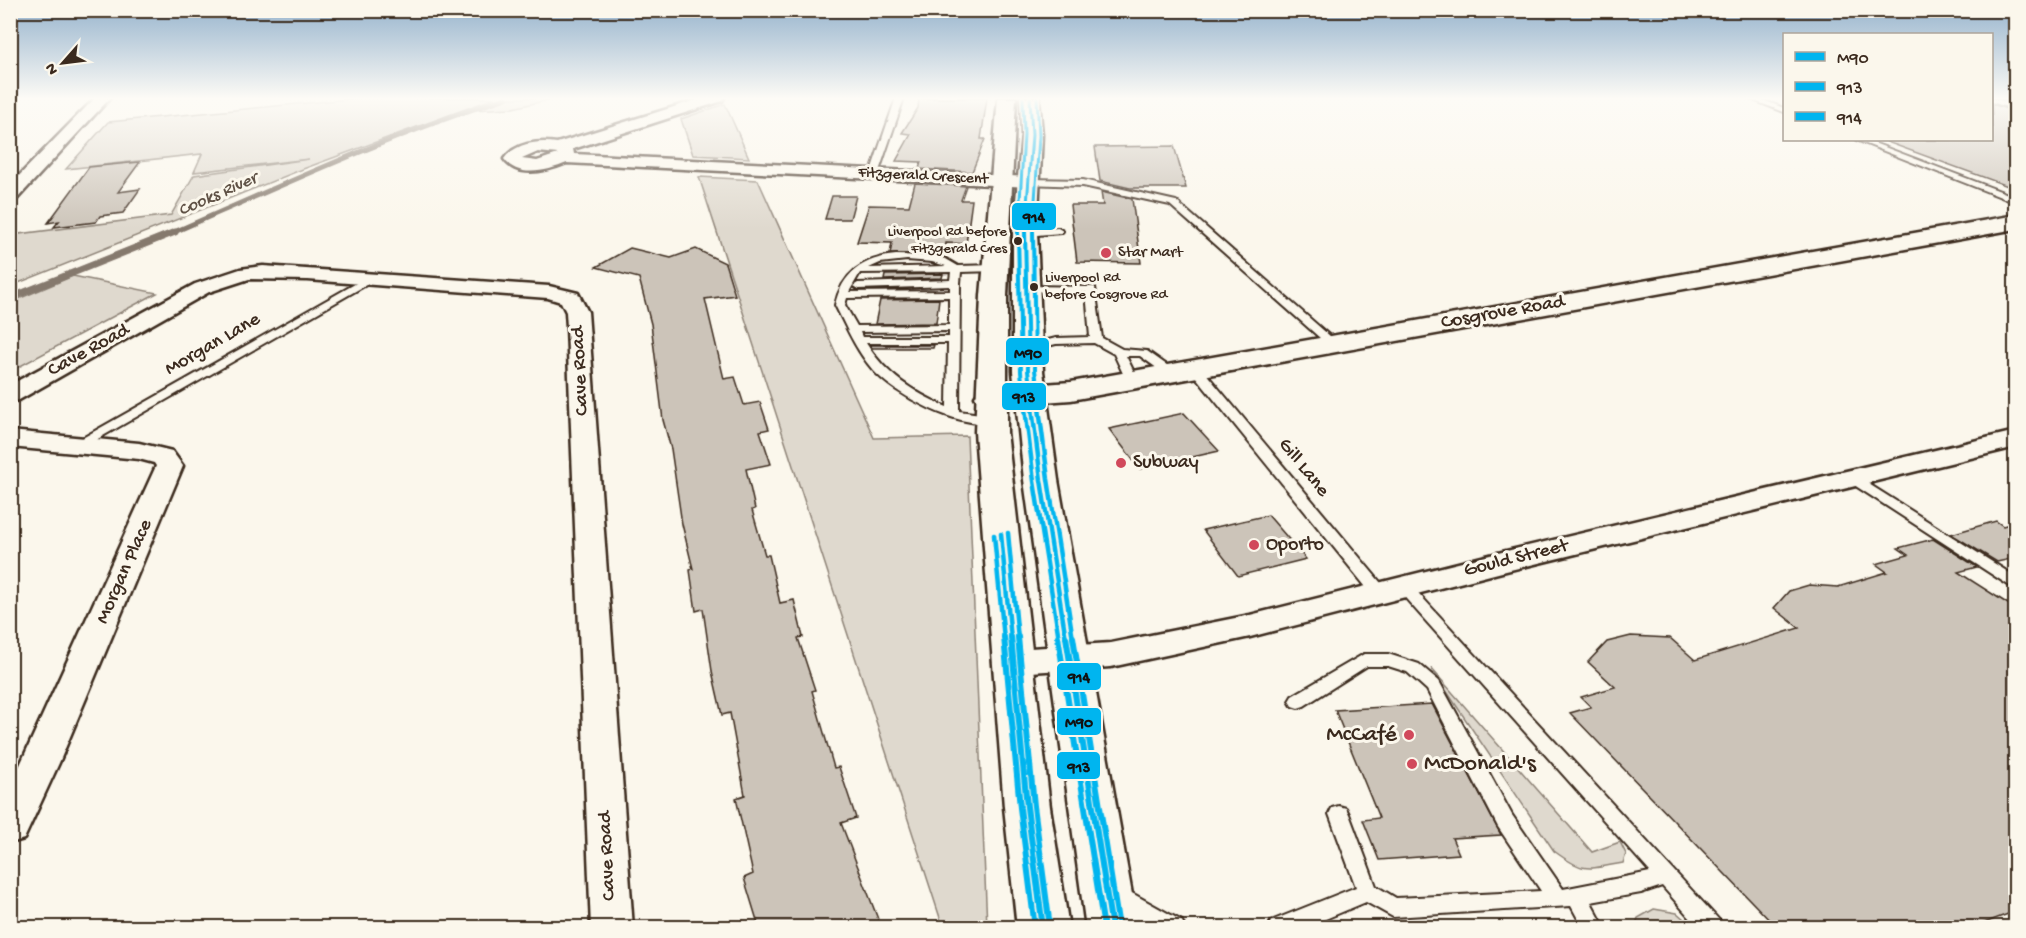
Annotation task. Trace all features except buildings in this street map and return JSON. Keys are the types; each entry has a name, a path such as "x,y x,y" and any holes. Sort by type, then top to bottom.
{"main road":[{"path":"1004,142 991,408 1027,807 1043,927"},
{"path":"1032,142 1025,233 1030,394 1108,906"},
{"name":"Cosgrove Road","path":"991,408 1030,394 1071,391 2016,222"}],"street":[{"path":"10,196 61,142"},
{"name":"Fitzgerald Crescent","path":"593,142 561,153 1030,182"},
{"name":"Cave Road","path":"10,395 202,288 232,277 263,272 549,292 570,298 577,312 612,927"},
{"name":"Morgan Place","path":"10,439 139,451 163,457 170,466 51,741 10,827"},
{"name":"Gould Street","path":"1014,661 1111,655 1250,626 2016,439"}],"lane":[{"path":"874,174 885,142"},
{"path":"1865,142 2016,200"},
{"path":"1030,182 1083,183 1173,203 1333,344"},
{"path":"1025,233 1058,231"},
{"path":"953,414 956,269 953,264 942,260 891,259 878,260 858,271 843,291 840,305 875,365 892,382 922,401 953,414 991,408"},
{"path":"956,269 996,268"},
{"name":"Morgan Lane","path":"77,445 369,279"},
{"path":"843,291 955,289"},
{"path":"1027,289 1091,289 1096,340 1056,341 1028,348"},
{"path":"853,329 955,334"},
{"path":"860,340 955,334"},
{"name":"Gill Lane","path":"1096,340 1120,352 1143,353 1184,370 1713,927"},
{"path":"1120,352 1120,357 1132,380"},
{"path":"1853,478 2016,585"},
{"path":"1298,701 1364,660 1388,660 1413,668 1433,686 1505,821 1567,897 1595,927"},
{"path":"1339,814 1368,892 1393,908 1567,897 1641,884 1667,876"},
{"path":"1278,927 1368,892"},
{"path":"1108,906 1134,906 1175,927"}],"shaded area":[{"path":"90,142 377,142 11,286 11,235 171,215 194,175 309,159 194,172 202,154 66,169"},
{"path":"689,142 742,142 749,158 693,155"},
{"path":"699,177 758,180 874,438 967,436 987,927 943,927"},
{"path":"73,276 157,293 11,371 11,302"},
{"path":"1431,668 1592,852 1620,842 1626,854 1623,863 1587,868 1573,863 1554,851"},
{"path":"1654,909 1677,913 1692,926 1635,927 1638,918"}],"waterway":[{"name":"Cooks River","path":"172,233 385,142"},
{"name":"Cooks River","path":"10,298 175,232"}],"transit line":[{"name":"913","path":"1024,142 1018,233 1021,372 1034,481 1104,928"},
{"name":"M90","path":"1032,142 1025,233 1028,371 1041,480 1112,928"},
{"name":"914","path":"1039,142 1033,233 1035,370 1048,479 1119,927"},
{"name":"914","path":"1008,533 1034,806 1050,927"},
{"name":"M90","path":"1001,534 1027,807 1043,928"},
{"name":"913","path":"994,535 1020,808 1035,928"}],"place":[{"name":"Liverpool Rd before Fitzgerald Cres","path":"1018,241"},
{"name":"Star Mart","path":"1106,253"},
{"name":"Liverpool Rd before Cosgrove Rd","path":"1034,287"},
{"name":"Subway","path":"1121,463"},
{"name":"Oporto","path":"1254,545"},
{"name":"McCafé","path":"1409,735"},
{"name":"McDonald's","path":"1412,764"}]}
